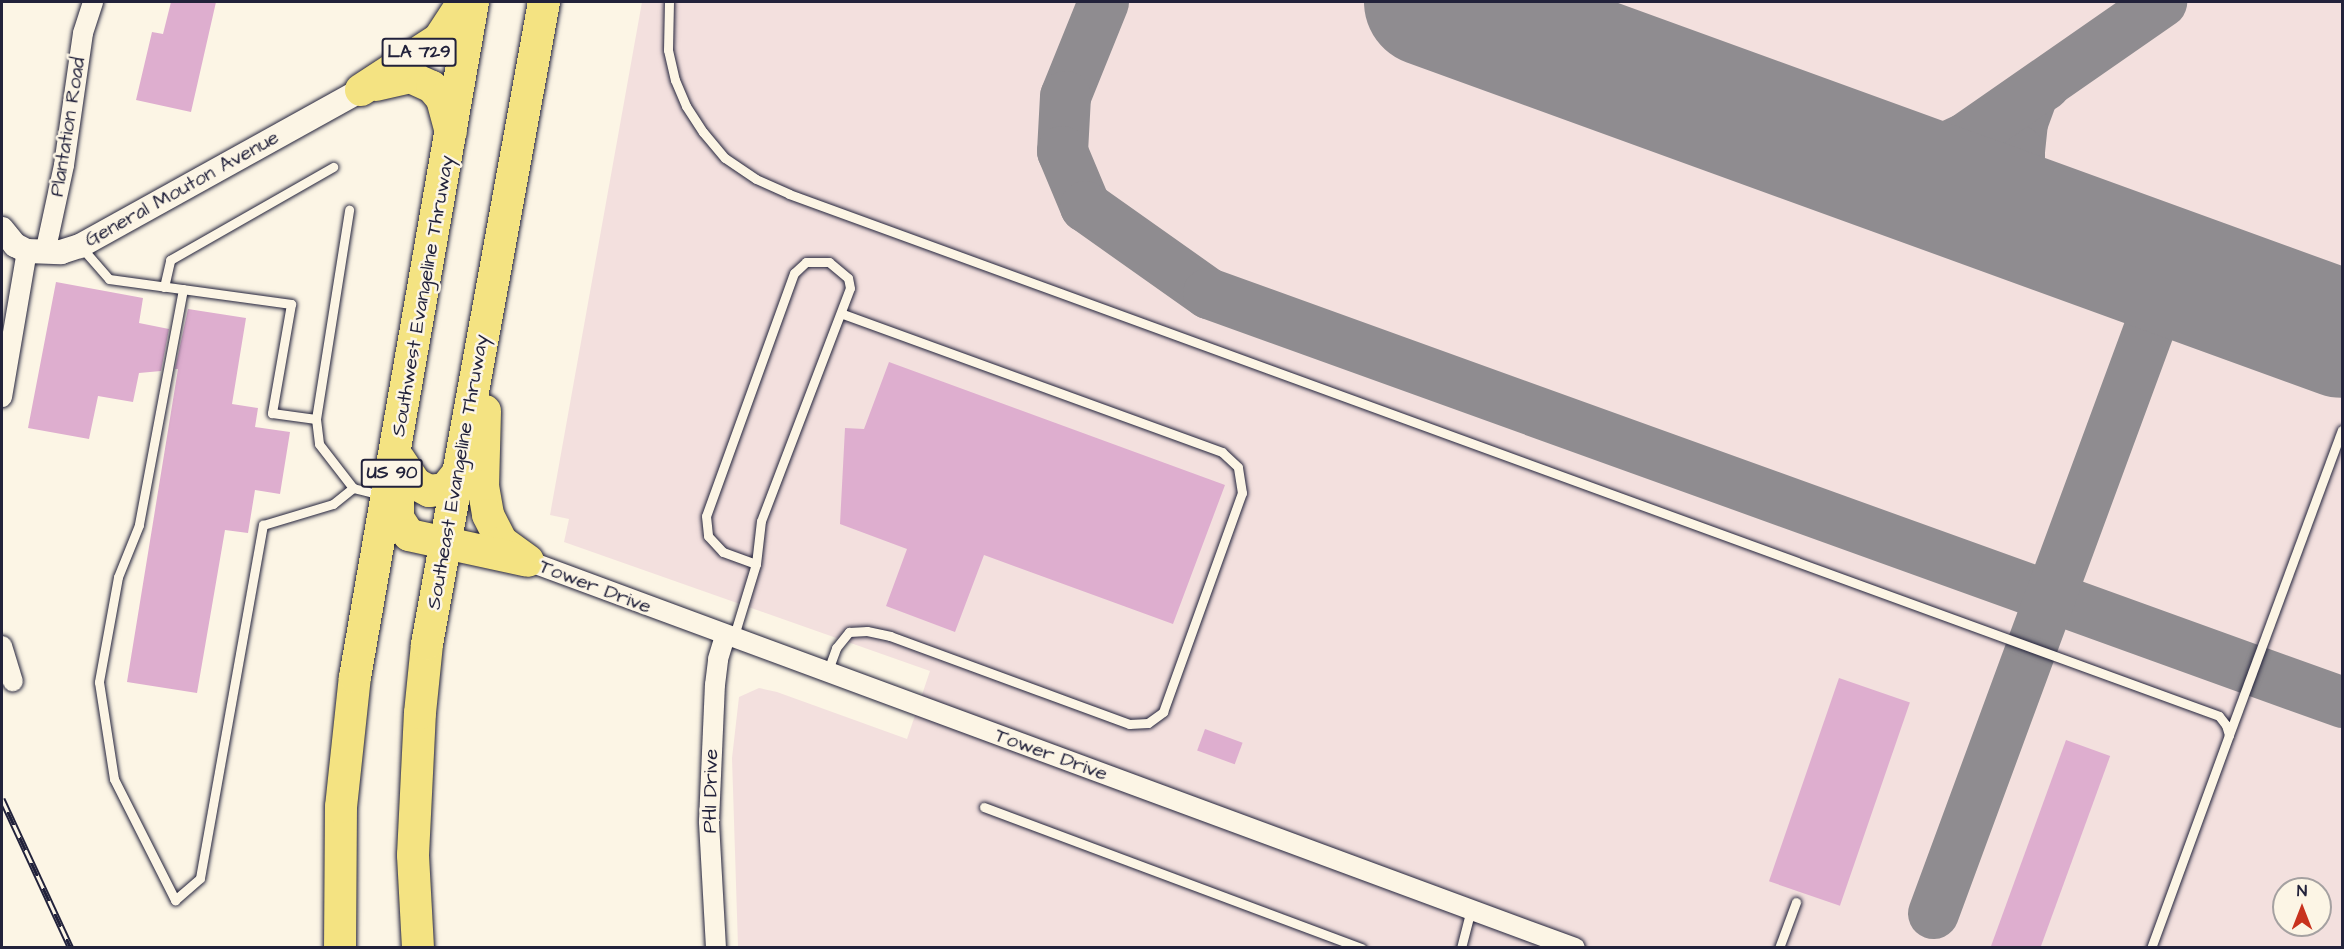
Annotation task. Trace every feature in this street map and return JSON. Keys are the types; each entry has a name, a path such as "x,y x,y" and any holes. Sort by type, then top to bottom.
{"highway":[{"name":"LA 729","path":"361,90 439,39 463,2"},
{"name":"Southwest Evangeline Thruway","path":"340,948 341,807 355,677 387,496 399,446 473,2"},
{"name":"Southeast Evangeline Thruway","path":"418,948 413,855 420,713 428,644 544,2"},
{"name":"LA 729","path":"361,90 398,78 418,79 432,87 442,99 452,135"},
{"path":"487,313 483,486 485,505 498,536 512,551 528,561"},
{"path":"399,446 396,512 400,525 413,537 528,561"},
{"path":"399,446 416,484 429,491 446,489 458,473"}],"street":[{"name":"Plantation Road","path":"2,397 36,252 64,165 83,33 93,2"},
{"name":"General Mouton Avenue","path":"36,252 61,252 80,246 361,90"},
{"path":"2,230 15,244 36,252"},
{"name":"Tower Drive","path":"528,561 1567,946"},
{"name":"PHI Drive","path":"716,948 710,810 716,676 718,659 729,637"},
{"path":"2,646 13,681"}],"lane":[{"path":"669,2 668,50 675,80 686,105 703,132 725,158 764,183 811,203 2208,710 2226,725 2229,735"},
{"path":"164,286 170,260 333,167"},
{"path":"349,210 316,419 319,444 353,488 387,496"},
{"path":"80,246 109,279 291,304 272,413 316,419"},
{"path":"729,637 756,564 761,521 842,314 850,288 848,278 829,262 806,262 794,273 706,516 708,536 723,552 756,564"},
{"path":"183,289 139,525 118,578 99,682 114,778 175,900 200,878 263,525 333,504 353,488"},
{"path":"826,673 836,648 849,632 867,631 890,636 1129,724 1148,723 1162,712 1242,493 1238,467 1222,452 842,314"},
{"path":"2151,948 2343,430"},
{"path":"984,807 1362,948"},
{"path":"1779,948 1796,902"},
{"path":"1461,948 1471,909"}],"shaded area":[{"path":"642,2 2342,2 2342,947 738,947 732,758 739,697 759,688 777,692 907,739 930,671 564,542 569,519 550,515"}],"building":[{"path":"171,2 216,2 191,112 136,100 152,32 163,34"},
{"path":"56,282 143,298 139,323 169,329 161,371 139,373 133,402 98,396 89,439 28,428"},
{"path":"188,309 246,318 232,404 258,408 255,427 290,432 280,494 255,490 248,533 225,530 197,693 127,682 178,369 175,369"},
{"path":"889,362 1225,485 1173,624 984,555 955,632 886,606 907,549 840,524 845,428 864,429"},
{"path":"1839,678 1910,702 1840,906 1769,881"},
{"path":"1205,729 1243,743 1235,764 1197,751"},
{"path":"2066,740 2110,756 2040,948 1990,948"}],"taxiway":[{"path":"1103,2 1065,96 1062,151 1085,206 1208,293 2342,702"},
{"path":"1858,158 1908,159 1926,156 1965,138 2161,2"},
{"path":"2045,84 2033,92 2022,122 2019,179 2035,205 2064,233"},
{"path":"1933,913 2170,271"}],"runway":[{"path":"1428,2 2342,334"}],"railway":[{"path":"2,799 71,948"}]}
